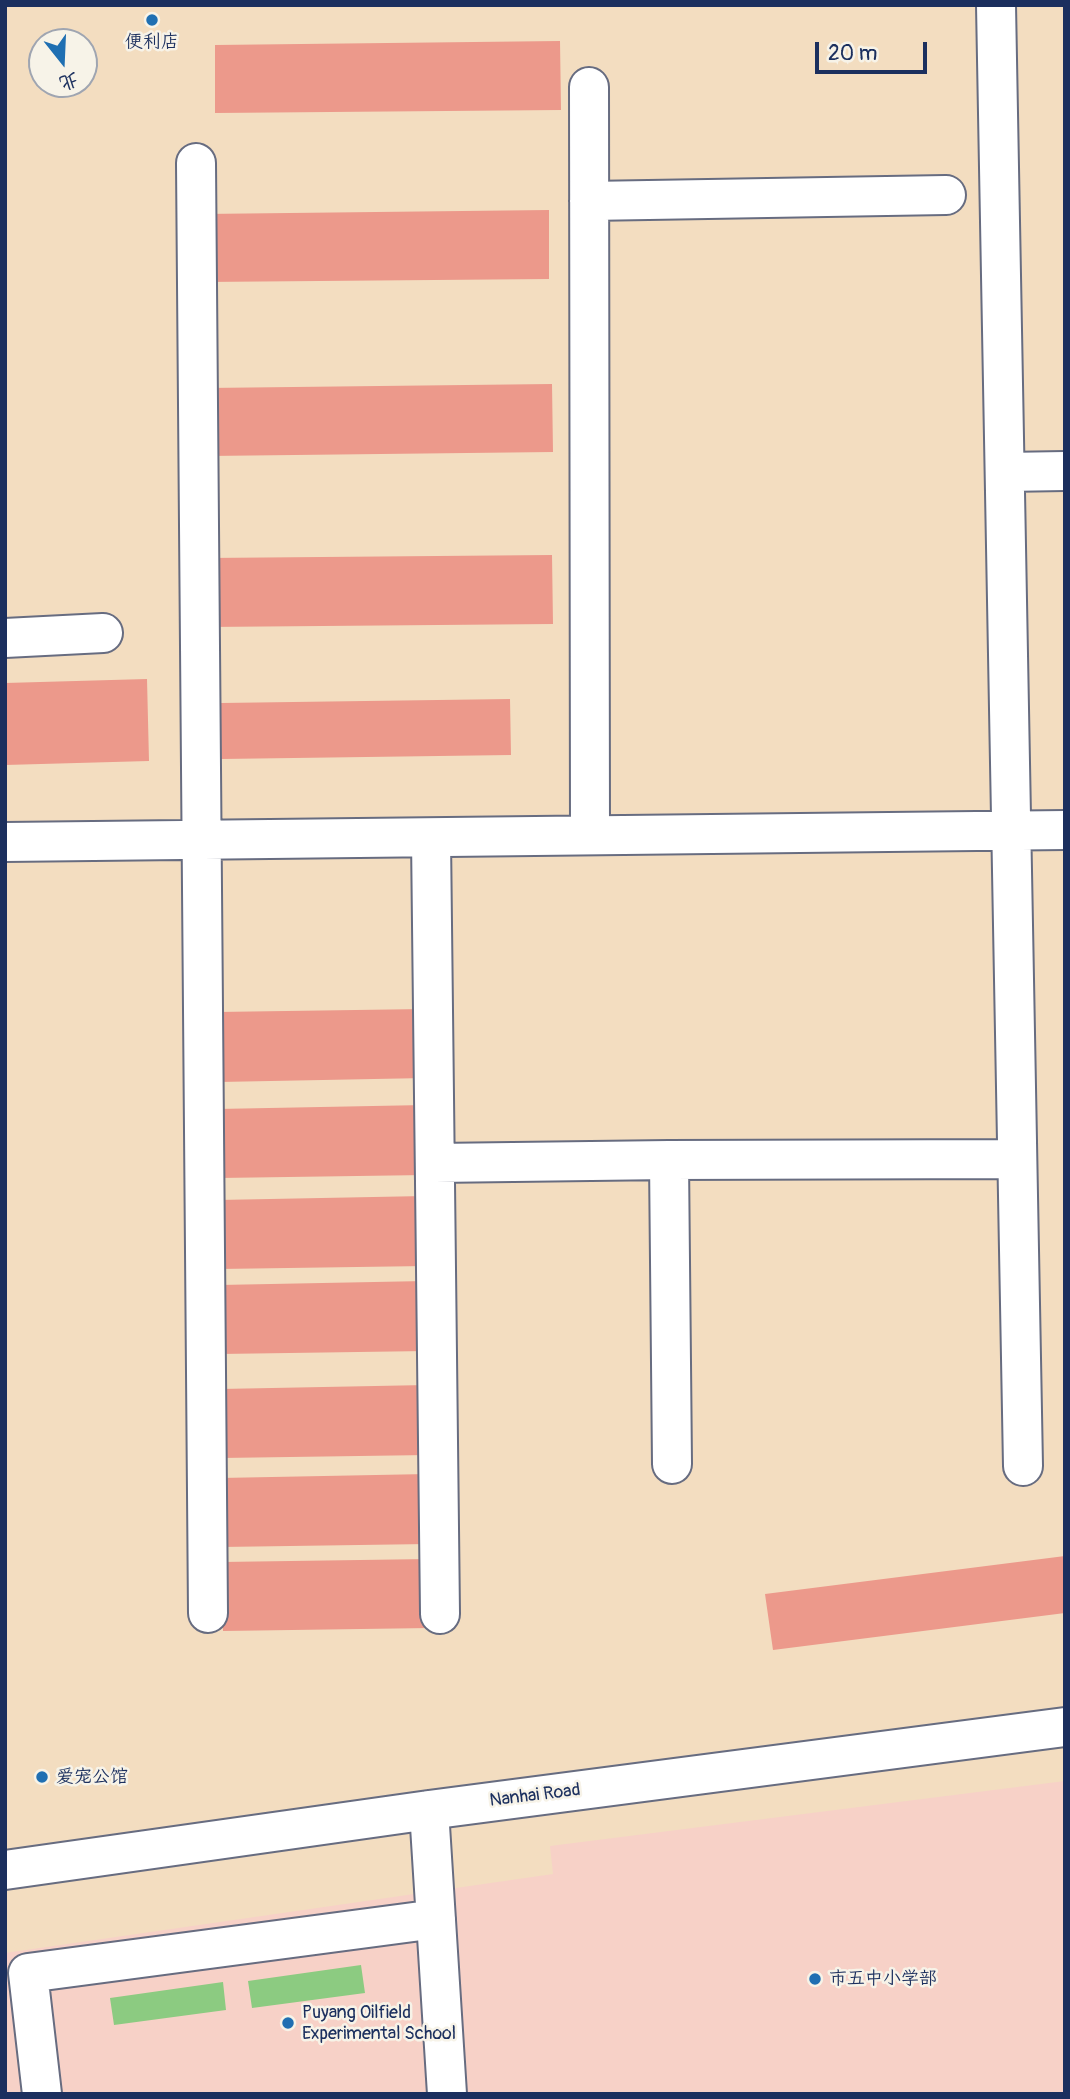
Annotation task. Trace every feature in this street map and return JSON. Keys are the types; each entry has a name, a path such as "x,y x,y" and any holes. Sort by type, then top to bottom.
{"street":[{"path":"996,5 1023,1466"},
{"path":"589,87 590,835"},
{"path":"196,163 208,1613"},
{"path":"589,201 946,195"},
{"path":"1005,472 1065,471"},
{"path":"5,638 103,633"},
{"path":"5,842 1065,830"},
{"path":"430,838 440,1614"},
{"path":"435,1163 1017,1159"},
{"path":"669,1160 672,1464"},
{"name":"Nanhai Road","path":"5,1870 429,1810 1065,1727"},
{"path":"429,1810 447,2094"},
{"path":"42,2094 28,1973 436,1919"}],"shaded area":[{"path":"1065,1781 1065,2094 5,2094 5,1953 553,1874 550,1846"}],"green space":[{"path":"361,1965 365,1993 252,2008 248,1981"},
{"path":"223,1982 226,2010 114,2025 110,1998"}],"building":[{"path":"560,41 561,110 215,113 215,45"},
{"path":"549,210 549,279 204,282 203,214"},
{"path":"552,384 553,452 208,456 207,388"},
{"path":"552,555 553,624 207,627 207,558"},
{"path":"147,679 149,761 5,765 5,683"},
{"path":"510,699 511,755 221,759 221,703"},
{"path":"425,1009 426,1078 219,1082 217,1012"},
{"path":"425,1105 426,1175 219,1178 217,1109"},
{"path":"425,1196 426,1266 219,1269 218,1200"},
{"path":"426,1281 427,1351 220,1354 219,1285"},
{"path":"427,1385 428,1455 221,1458 220,1389"},
{"path":"428,1474 428,1544 221,1547 220,1478"},
{"path":"1065,1556 1065,1613 773,1650 765,1594"},
{"path":"429,1559 430,1628 223,1631 222,1562"}],"place":[{"name":"便利店","path":"152,20"},
{"name":"爱宠公馆","path":"42,1777"},
{"name":"市五中小学部","path":"815,1979"},
{"name":"Puyang Oilfield Experimental School","path":"288,2023"}]}
